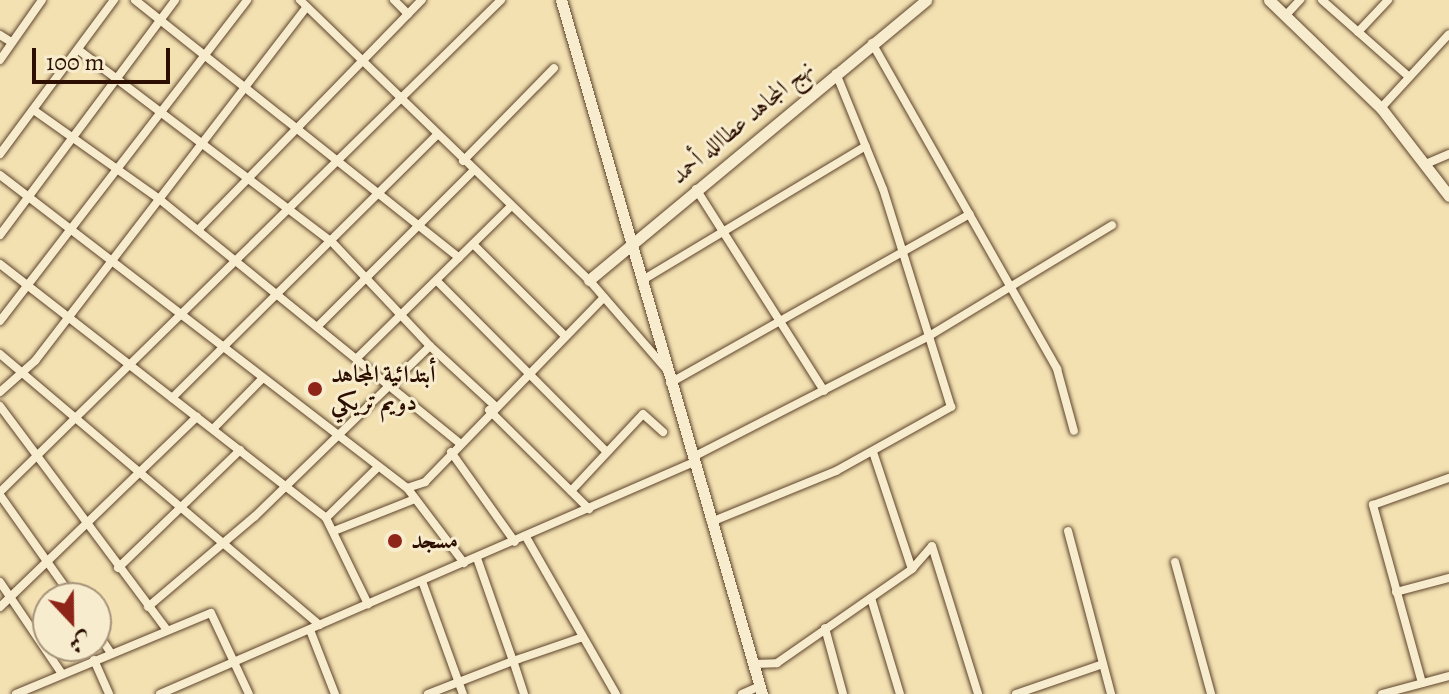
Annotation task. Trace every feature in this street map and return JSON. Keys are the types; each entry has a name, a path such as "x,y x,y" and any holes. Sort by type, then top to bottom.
{"street":[{"path":"0,60 42,0"},
{"path":"0,154 80,51 114,0"},
{"path":"135,0 159,22 383,190 459,258"},
{"path":"0,235 121,80 175,0"},
{"path":"0,321 247,0"},
{"path":"394,0 408,14"},
{"path":"198,230 422,0"},
{"path":"62,582 0,494 501,0"},
{"path":"561,0 761,690 742,694"},
{"name":"نهج المجاهد عطاالله أحمد","path":"589,280 871,42 926,0"},
{"path":"1269,0 1381,108 1428,163 1449,196"},
{"path":"1286,15 1300,0"},
{"path":"1322,0 1409,77"},
{"path":"1358,32 1388,0"},
{"path":"0,392 25,369 69,316 158,198 249,87 303,3 402,98 436,136 589,280 666,369"},
{"path":"1381,108 1449,34"},
{"path":"0,35 11,42"},
{"path":"871,42 1057,369 1074,431"},
{"path":"80,51 332,242 589,509"},
{"path":"463,161 554,68"},
{"path":"711,522 873,452 948,414 929,336 900,257 866,146 835,72"},
{"path":"35,111 158,198 234,262 390,383 460,443"},
{"path":"172,398 436,136"},
{"path":"641,281 866,146"},
{"path":"1428,163 1449,154"},
{"path":"317,327 473,171"},
{"path":"0,175 73,229 179,317 224,347 407,488 464,563"},
{"path":"696,189 824,391"},
{"path":"357,358 510,207"},
{"path":"670,383 900,257 970,214"},
{"path":"160,694 515,542 694,460 929,336 1010,284 1112,225"},
{"path":"473,244 565,336"},
{"path":"0,264 326,518 368,604"},
{"path":"437,281 607,452"},
{"path":"407,488 421,486 492,407 604,297"},
{"path":"148,607 223,544 430,346"},
{"path":"0,354 25,369 179,510 320,625"},
{"path":"213,429 263,378"},
{"path":"0,406 85,525 167,630"},
{"path":"571,491 643,414 663,432"},
{"path":"0,607 197,417"},
{"path":"118,568 240,450"},
{"path":"451,452 515,542"},
{"path":"873,452 912,569"},
{"path":"326,518 378,467"},
{"path":"1422,683 1374,501 1449,478"},
{"path":"334,531 415,499"},
{"path":"1068,531 1111,694"},
{"path":"526,537 616,694"},
{"path":"753,664 777,663 912,569 925,548 934,547 978,694"},
{"path":"477,558 524,694"},
{"path":"1175,562 1211,694"},
{"path":"1396,592 1449,578"},
{"path":"422,581 463,694"},
{"path":"0,582 62,674"},
{"path":"871,598 900,694"},
{"path":"112,653 211,613 249,694"},
{"path":"825,628 843,694"},
{"path":"310,630 335,694"},
{"path":"428,694 583,637"},
{"path":"22,693 89,662"},
{"path":"95,662 109,694"},
{"path":"1016,694 1103,664"},
{"path":"1382,694 1449,676"}],"place":[{"name":"أبتدائية المجاهد دويم تريكي","path":"315,389"},
{"name":"مسجد","path":"395,541"}]}
